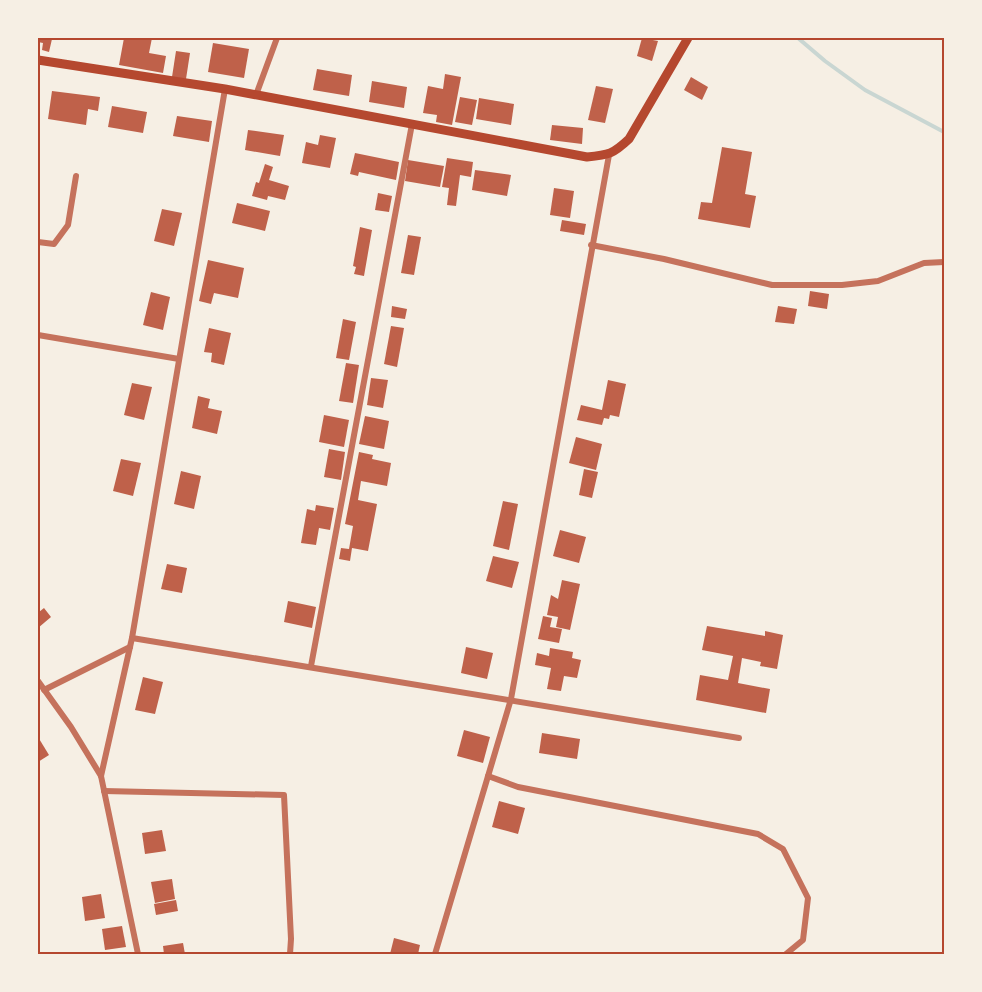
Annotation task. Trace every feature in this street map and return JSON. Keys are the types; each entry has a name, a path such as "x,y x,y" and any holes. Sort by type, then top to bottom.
{"main road":[{"path":"38,60 225,89 587,157 616,152 629,139 688,38"}],"street":[{"path":"256,95 277,38"},
{"path":"101,776 132,638 225,89"},
{"path":"311,666 412,124"},
{"path":"435,954 511,699 609,155"},
{"path":"38,242 54,243 69,225 76,176"},
{"path":"591,245 664,259 772,285 842,285 878,280 924,262 945,262"},
{"path":"38,335 179,359"},
{"path":"132,638 739,738"},
{"path":"44,690 130,647"},
{"path":"38,681 71,727 101,776 138,954"},
{"path":"488,776 518,787 758,834 775,844 783,849 808,898 803,940 786,954"},
{"path":"104,791 284,795 290,954"}],"building":[{"path":"38,38 52,39 49,52 42,50 43,43 38,42"},
{"path":"124,38 152,38 149,53 166,56 163,73 119,65"},
{"path":"642,38 658,41 652,61 637,56"},
{"path":"213,43 249,49 244,78 208,72"},
{"path":"176,51 190,53 186,79 172,77"},
{"path":"317,69 352,75 349,96 313,90"},
{"path":"445,74 461,77 452,125 436,122 437,115 423,113 428,86 443,89"},
{"path":"691,77 708,87 702,100 684,90"},
{"path":"372,81 407,87 404,108 369,102"},
{"path":"596,86 613,89 605,123 588,120"},
{"path":"52,91 100,97 98,111 88,109 86,125 48,119"},
{"path":"460,97 477,100 472,125 455,122"},
{"path":"479,98 514,104 511,125 476,119"},
{"path":"112,106 147,112 143,133 108,127"},
{"path":"177,116 212,121 209,142 173,136"},
{"path":"552,125 583,128 582,144 550,140"},
{"path":"248,130 284,135 280,156 245,150"},
{"path":"320,135 336,138 330,168 302,163 306,142 318,145"},
{"path":"722,147 752,152 745,194 756,196 750,228 698,219 701,202 712,203"},
{"path":"355,153 399,162 396,180 359,172 358,176 350,174"},
{"path":"447,158 473,162 471,177 460,175 456,206 447,205 449,188 442,187"},
{"path":"408,160 444,166 440,187 405,181"},
{"path":"265,164 273,167 269,180 289,186 285,200 268,196 267,200 252,196"},
{"path":"475,170 511,175 507,196 472,190"},
{"path":"554,188 574,191 570,218 550,215"},
{"path":"378,193 392,196 389,212 375,210"},
{"path":"237,203 270,211 265,231 232,223"},
{"path":"162,209 182,213 174,246 154,241"},
{"path":"562,220 586,224 584,235 560,231"},
{"path":"360,227 372,230 364,276 354,274 356,267 353,266"},
{"path":"408,235 421,237 414,275 401,273"},
{"path":"208,260 244,268 238,298 214,293 211,304 199,301"},
{"path":"810,291 829,294 827,309 808,306"},
{"path":"151,292 170,297 163,330 143,325"},
{"path":"392,306 407,309 405,319 391,317"},
{"path":"778,306 797,309 794,324 775,322"},
{"path":"343,319 356,322 349,360 336,358"},
{"path":"391,326 404,328 397,367 384,364"},
{"path":"209,328 231,333 224,365 211,362 212,353 204,352"},
{"path":"346,363 359,365 353,403 339,401"},
{"path":"371,378 388,380 383,408 367,405"},
{"path":"608,380 626,384 619,417 610,415 609,419 604,418 602,425 577,420 581,405 602,410"},
{"path":"132,383 152,387 144,420 124,415"},
{"path":"198,396 210,399 208,408 222,411 217,434 192,428"},
{"path":"324,415 349,420 344,447 319,442"},
{"path":"365,416 389,421 384,449 359,444"},
{"path":"576,437 602,444 596,470 569,463"},
{"path":"329,449 345,452 341,480 324,477"},
{"path":"359,452 373,455 372,459 391,463 387,486 361,481 358,500 377,504 368,551 352,548 350,561 339,559 341,548 349,549 353,526 345,524"},
{"path":"121,459 141,463 133,496 113,491"},
{"path":"584,469 598,472 592,498 579,495"},
{"path":"181,471 201,476 194,509 174,504"},
{"path":"503,501 518,504 509,550 493,546"},
{"path":"316,505 334,508 330,530 319,528 316,545 301,543 307,509 315,511"},
{"path":"560,530 586,537 579,563 553,556"},
{"path":"493,556 519,562 512,588 486,581"},
{"path":"167,564 187,568 182,593 161,589"},
{"path":"562,580 580,584 570,630 556,627 558,617 547,615 551,595 558,599"},
{"path":"288,601 316,607 312,628 284,622"},
{"path":"44,608 51,617 38,628 38,610 39,612"},
{"path":"543,616 552,618 550,627 562,629 559,643 538,639"},
{"path":"707,626 765,636 765,631 783,635 777,669 760,666 761,662 742,658 738,683 770,689 766,713 696,700 700,675 728,680 733,656 702,650"},
{"path":"466,647 493,653 487,679 461,673"},
{"path":"550,648 573,652 572,658 581,660 577,678 564,676 561,691 547,689 551,668 535,665 537,653 549,656"},
{"path":"143,677 163,682 155,714 135,710"},
{"path":"464,730 490,737 483,763 457,756"},
{"path":"542,733 580,739 577,759 539,753"},
{"path":"38,737 49,755 38,762"},
{"path":"499,801 525,808 518,834 492,827"},
{"path":"162,830 166,851 145,854 142,833"},
{"path":"172,879 175,899 155,903 151,882"},
{"path":"101,894 105,918 85,921 82,897"},
{"path":"176,900 178,911 156,915 154,904"},
{"path":"122,926 126,947 105,950 102,929"},
{"path":"394,938 420,945 418,954 390,954"},
{"path":"183,943 185,954 164,954 163,946"}],"waterway":[{"path":"798,38 865,90 944,132"}]}
